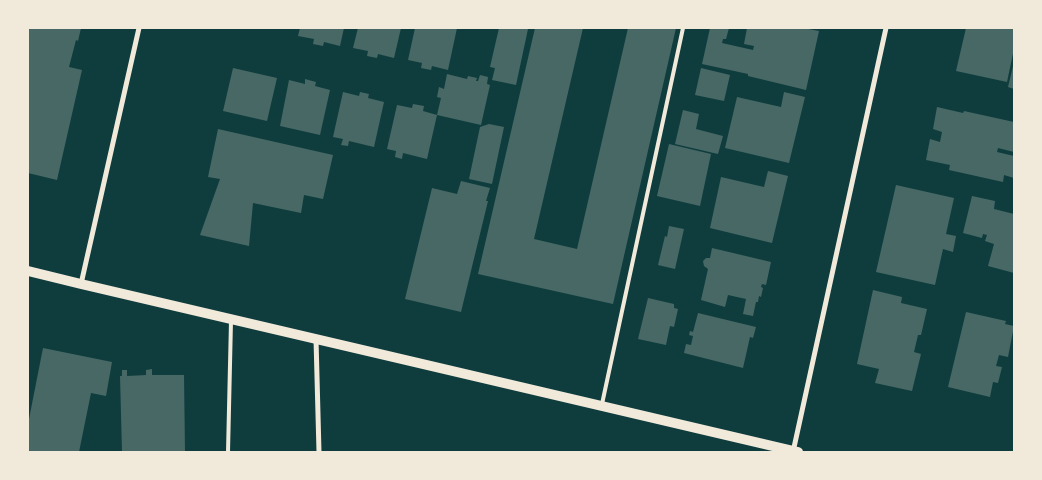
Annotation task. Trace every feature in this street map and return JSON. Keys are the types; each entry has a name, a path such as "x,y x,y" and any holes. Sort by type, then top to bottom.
{"main road":[{"path":"28,271 794,452"}],"street":[{"path":"80,284 139,28"},
{"path":"794,452 886,28"},
{"path":"316,339 318,452"}],"lane":[{"path":"601,406 682,28"},
{"path":"228,452 231,319"}],"building":[{"path":"28,28 81,28 69,67 82,70 57,180 28,173"},
{"path":"300,28 344,28 340,46 324,42 323,46 313,44 314,39 298,36"},
{"path":"358,28 401,28 394,58 378,54 377,58 367,56 368,51 353,48"},
{"path":"415,28 457,28 448,70 432,66 431,70 421,68 422,63 408,60"},
{"path":"499,28 528,29 516,85 492,80 495,68 490,67"},
{"path":"535,28 583,28 534,239 577,249 628,28 676,28 613,304 478,274"},
{"path":"710,28 729,28 726,39 723,39 722,43 753,50 754,46 744,44 747,28 803,28 819,31 806,90 702,64"},
{"path":"966,28 1014,28 1014,49 1007,82 956,71"},
{"path":"1014,62 1014,89 1008,87"},
{"path":"233,68 277,78 267,121 223,111"},
{"path":"701,68 730,75 724,101 695,95"},
{"path":"447,74 467,79 468,76 477,78 476,81 478,81 480,75 488,77 487,84 490,85 481,125 437,115 441,98 437,97 439,87 444,89"},
{"path":"305,79 316,82 315,86 330,90 320,135 280,126 289,80 305,84"},
{"path":"343,92 359,96 360,92 369,94 368,98 384,102 374,147 349,141 348,146 341,145 343,139 333,137"},
{"path":"784,92 805,97 789,163 725,148 737,97 781,107"},
{"path":"413,104 424,106 423,111 437,115 427,159 403,153 402,159 395,157 396,151 387,149 397,105 412,108"},
{"path":"937,107 1014,122 1014,152 998,148 997,152 1014,156 1014,178 1004,175 1003,182 949,170 950,165 926,160 930,139 940,142 942,132 933,129"},
{"path":"683,110 699,114 696,129 723,136 718,154 675,144"},
{"path":"489,124 504,127 492,184 469,179 480,127"},
{"path":"218,129 333,155 323,199 304,195 301,213 253,203 249,246 200,235 220,179 208,177"},
{"path":"669,144 711,154 700,206 657,196"},
{"path":"768,171 788,176 772,243 710,228 721,177 764,187"},
{"path":"461,181 490,188 461,312 405,299 432,188 457,194"},
{"path":"896,185 954,198 946,234 956,236 953,252 943,249 935,285 876,272"},
{"path":"972,196 995,201 994,209 1014,214 1014,273 988,266 994,244 985,241 987,235 983,234 982,238 963,233"},
{"path":"669,226 684,229 675,269 658,265"},
{"path":"712,248 771,262 766,285 762,284 761,297 759,296 758,302 756,302 753,316 743,314 746,299 728,295 725,307 701,300 708,269 704,266 703,261 706,258 710,258"},
{"path":"873,290 902,297 901,303 927,309 921,335 918,335 914,352 921,354 912,391 875,383 879,369 857,364"},
{"path":"648,298 674,304 674,308 678,309 674,327 670,326 666,345 638,339"},
{"path":"966,312 1006,321 1005,324 1014,326 1008,357 999,355 996,366 1002,367 998,383 993,382 990,397 948,387"},
{"path":"698,313 756,327 753,338 750,337 743,368 684,353 686,344 691,345 693,336 689,335 690,331 693,332"},
{"path":"43,348 112,362 106,396 91,393 79,452 28,452 28,424"},
{"path":"152,369 152,375 184,375 185,452 122,452 120,376 122,376 122,370 127,370 127,376 146,375 146,370"}]}
